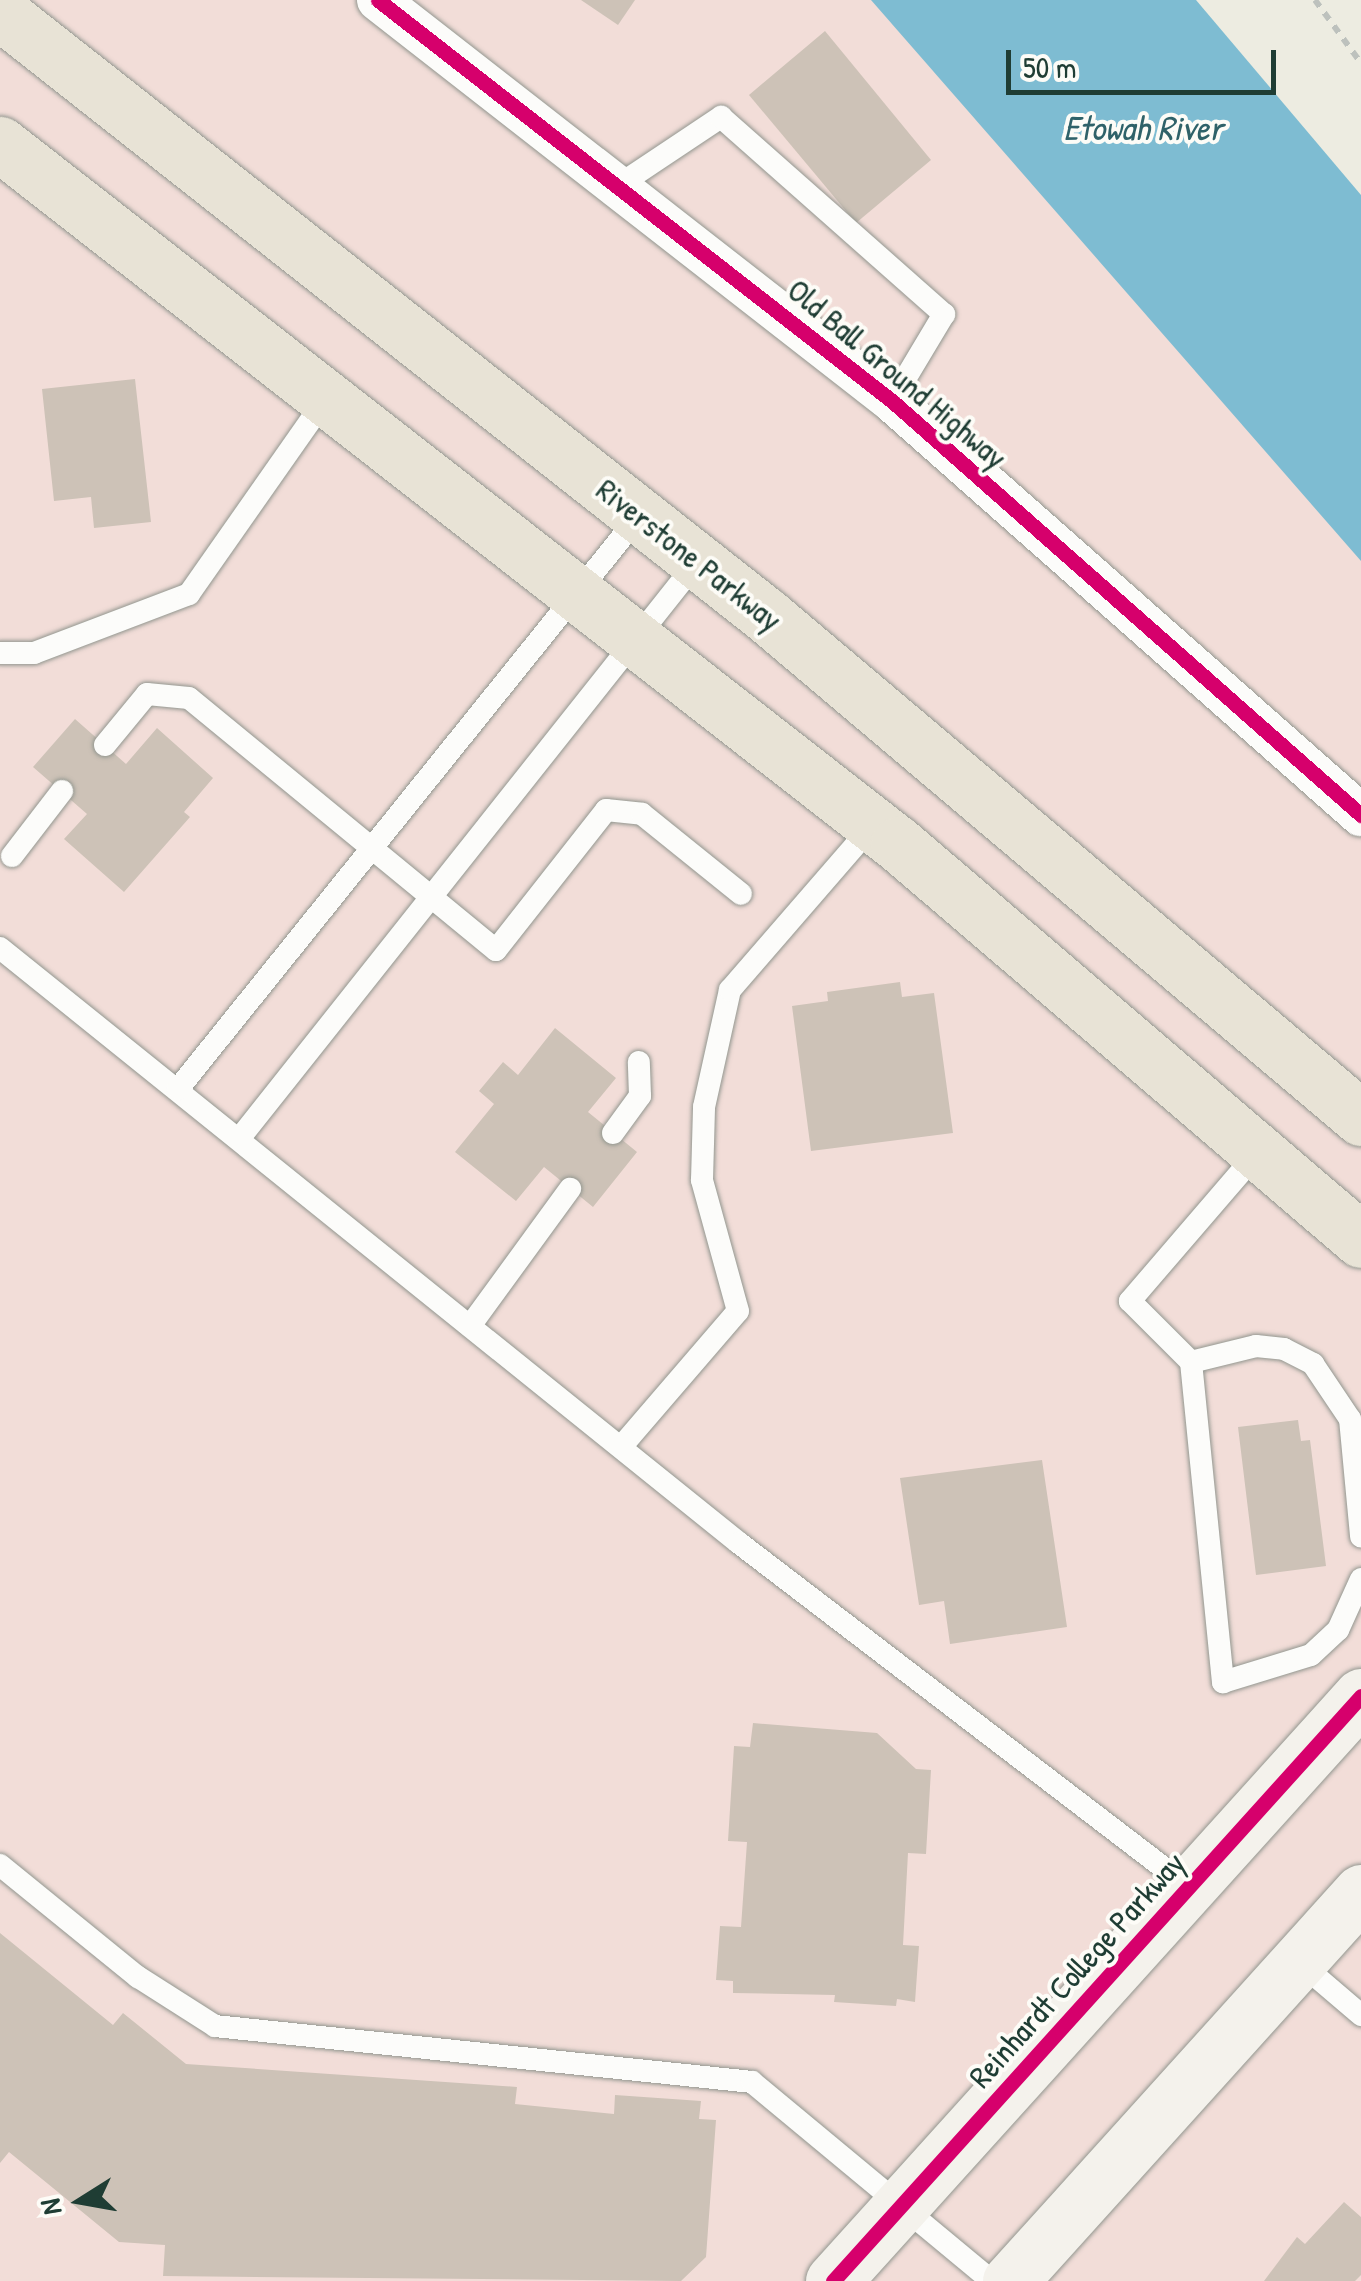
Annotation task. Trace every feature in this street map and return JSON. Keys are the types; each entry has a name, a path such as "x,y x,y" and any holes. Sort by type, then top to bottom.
{"main road":[{"name":"Riverstone Parkway","path":"0,12 698,562 1006,812 1361,1118"},
{"path":"5,157 326,398 874,824 1361,1240"}],"street":[{"name":"Old Ball Ground Highway","path":"378,0 892,401 1361,814"},
{"name":"Reinhardt College Parkway","path":"833,2281 1361,1696"},
{"path":"1010,2281 1361,1892"}],"lane":[{"path":"619,185 721,117 944,314 892,401"},
{"path":"0,653 34,653 189,594 326,398"},
{"path":"178,1090 639,516"},
{"path":"239,1139 698,562"},
{"path":"105,745 147,694 189,698 496,950 606,810 642,814 741,894"},
{"path":"12,856 62,792"},
{"path":"621,1447 738,1311 702,1180 704,1107 730,990 874,824"},
{"path":"0,948 621,1447 1190,1888"},
{"path":"613,1133 640,1096 639,1062"},
{"path":"1259,1151 1130,1300 1191,1362 1223,1682 1310,1655 1338,1630 1361,1579"},
{"path":"470,1326 570,1189"},
{"path":"1191,1362 1256,1346 1284,1349 1314,1364 1350,1419 1361,1536"},
{"path":"0,1865 138,1977 215,2026 752,2082 992,2281"},
{"path":"1298,1961 1361,2015"}],"path":[{"path":"1315,0 1361,63"}],"shaded area":[{"path":"0,0 1030,0 1361,338 1361,2281 0,2281"}],"water":[{"name":"Etowah River","path":"871,0 1196,0 1361,195 1361,561"}],"building":[{"path":"581,0 635,0 618,25"},
{"path":"825,31 931,160 856,223 749,95"},
{"path":"135,379 151,522 94,528 91,497 54,501 42,389"},
{"path":"75,719 126,764 157,728 213,778 184,812 190,817 124,892 64,839 87,814 33,767"},
{"path":"900,982 902,997 934,993 953,1133 811,1151 792,1006 828,1001 827,992"},
{"path":"555,1028 616,1078 588,1112 637,1152 593,1207 544,1167 516,1201 455,1152 494,1104 479,1091 503,1062 518,1075"},
{"path":"1298,1420 1301,1441 1310,1440 1326,1566 1256,1575 1238,1427"},
{"path":"1042,1460 1067,1627 950,1644 944,1601 919,1605 900,1478"},
{"path":"753,1723 877,1733 916,1769 931,1770 926,1854 908,1853 903,1945 919,1946 915,2002 897,1999 896,2006 834,2002 835,1995 733,1993 733,1981 716,1980 720,1926 741,1927 747,1842 728,1841 734,1746 750,1747"},
{"path":"0,1933 113,2025 123,2013 186,2064 517,2087 515,2104 614,2114 615,2095 701,2101 699,2119 716,2120 706,2257 681,2281 163,2276 165,2245 119,2242 9,2152 0,2163"},
{"path":"1344,2202 1361,2217 1361,2275 1355,2281 1264,2281 1297,2237 1305,2244"}],"cycle path":[{"path":"378,0 892,401 1361,815"},
{"path":"833,2281 1361,1696"}]}
